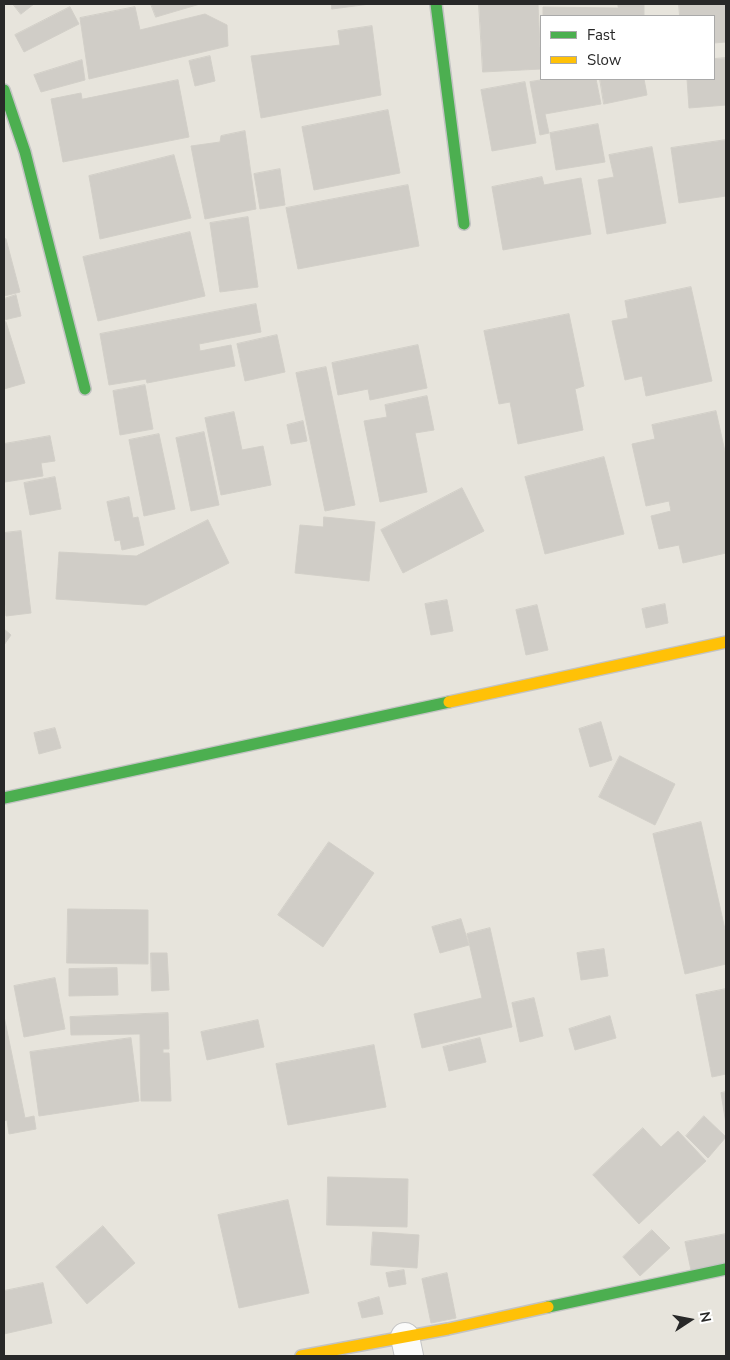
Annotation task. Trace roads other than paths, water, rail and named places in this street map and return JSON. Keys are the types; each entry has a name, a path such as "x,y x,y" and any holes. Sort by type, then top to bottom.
{"street":[{"path":"436,4 464,224"},
{"path":"4,90 25,152 85,390"},
{"path":"4,798 726,642"},
{"path":"301,1356 407,1347 726,1269"}]}
